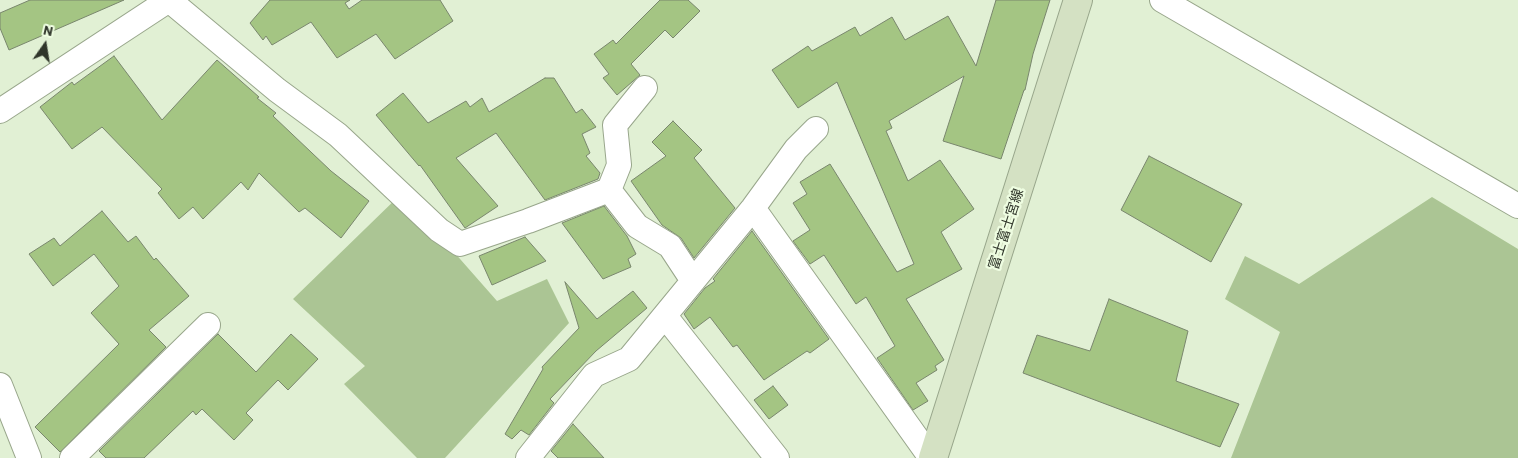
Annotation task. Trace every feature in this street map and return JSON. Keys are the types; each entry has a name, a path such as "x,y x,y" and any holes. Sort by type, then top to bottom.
{"main road":[{"name":"富士富士宮線","path":"932,458 1078,0"}],"street":[{"path":"0,111 169,0 277,90 338,135 439,230 460,244 528,221 609,190 619,165 615,125 645,88"},
{"path":"1162,0 1518,206"},
{"path":"528,458 594,375 629,359 753,208 796,149 816,130"},
{"path":"609,190 637,226 670,246 693,281"},
{"path":"753,208 932,458"},
{"path":"665,316 777,458"},
{"path":"72,458 208,325"},
{"path":"0,385 29,458"}],"green space":[{"path":"402,193 497,301 547,279 569,323 445,458 417,458 344,384 365,366 293,299"},
{"path":"1432,197 1518,249 1518,458 1231,458 1280,332 1225,299 1245,256 1299,284"}],"building":[{"path":"30,0 124,0 9,50 0,28 0,13"},
{"path":"270,0 350,0 345,3 349,9 362,0 440,0 453,21 395,59 376,34 337,58 311,22 272,45 266,36 263,40 250,23"},
{"path":"660,0 688,0 700,11 673,38 665,30 631,64 640,75 617,95 603,78 609,74 594,54 613,40 616,44"},
{"path":"996,0 1050,0 1033,54 1025,90 1001,159 943,141 964,76 889,121 892,128 886,131 908,181 940,160 974,209 941,232 962,269 906,299 944,360 935,366 937,370 916,383 928,401 913,410 877,358 895,346 866,297 856,304 824,255 810,264 793,241 810,230 793,203 807,194 800,182 830,164 897,272 914,264 837,82 798,108 772,70 808,46 812,51 855,27 860,36 892,17 905,40 948,16 976,66"},
{"path":"114,56 162,120 217,60 259,97 257,98 276,113 273,116 331,171 369,201 341,238 305,208 299,212 259,173 248,190 241,182 203,219 193,207 179,219 158,193 162,189 102,127 72,149 40,107 72,82 74,85"},
{"path":"545,78 554,78 576,113 582,109 596,127 582,134 590,153 586,156 600,173 598,179 545,200 496,133 456,158 498,206 465,228 420,165 376,115 403,93 428,123 466,101 470,107 482,98 489,112"},
{"path":"673,121 702,150 694,158 735,208 694,258 681,238 662,225 631,181 666,156 652,142"},
{"path":"1149,156 1242,204 1211,262 1121,210"},
{"path":"604,206 627,236 636,254 628,259 631,267 603,279 562,223"},
{"path":"102,211 128,242 136,236 154,260 156,258 189,296 149,330 166,347 60,452 35,427 119,344 91,313 119,286 94,254 53,286 29,254 54,238 60,246"},
{"path":"752,231 829,339 810,353 807,351 764,380 737,345 733,347 710,317 694,329 684,314 705,288 715,281 713,279"},
{"path":"525,237 546,261 492,285 479,256"},
{"path":"565,282 597,319 633,291 647,308 596,351 550,399 554,403 529,435 521,430 512,439 505,434 543,369 542,367 579,328"},
{"path":"1109,299 1188,331 1176,381 1239,404 1220,447 1023,373 1037,335 1090,351"},
{"path":"218,334 256,372 291,334 318,359 288,390 278,380 246,413 253,420 234,440 202,409 196,415 193,411 144,458 106,458 99,451"},
{"path":"773,386 788,405 769,419 754,400"},
{"path":"573,424 604,458 558,458 551,451"}]}
